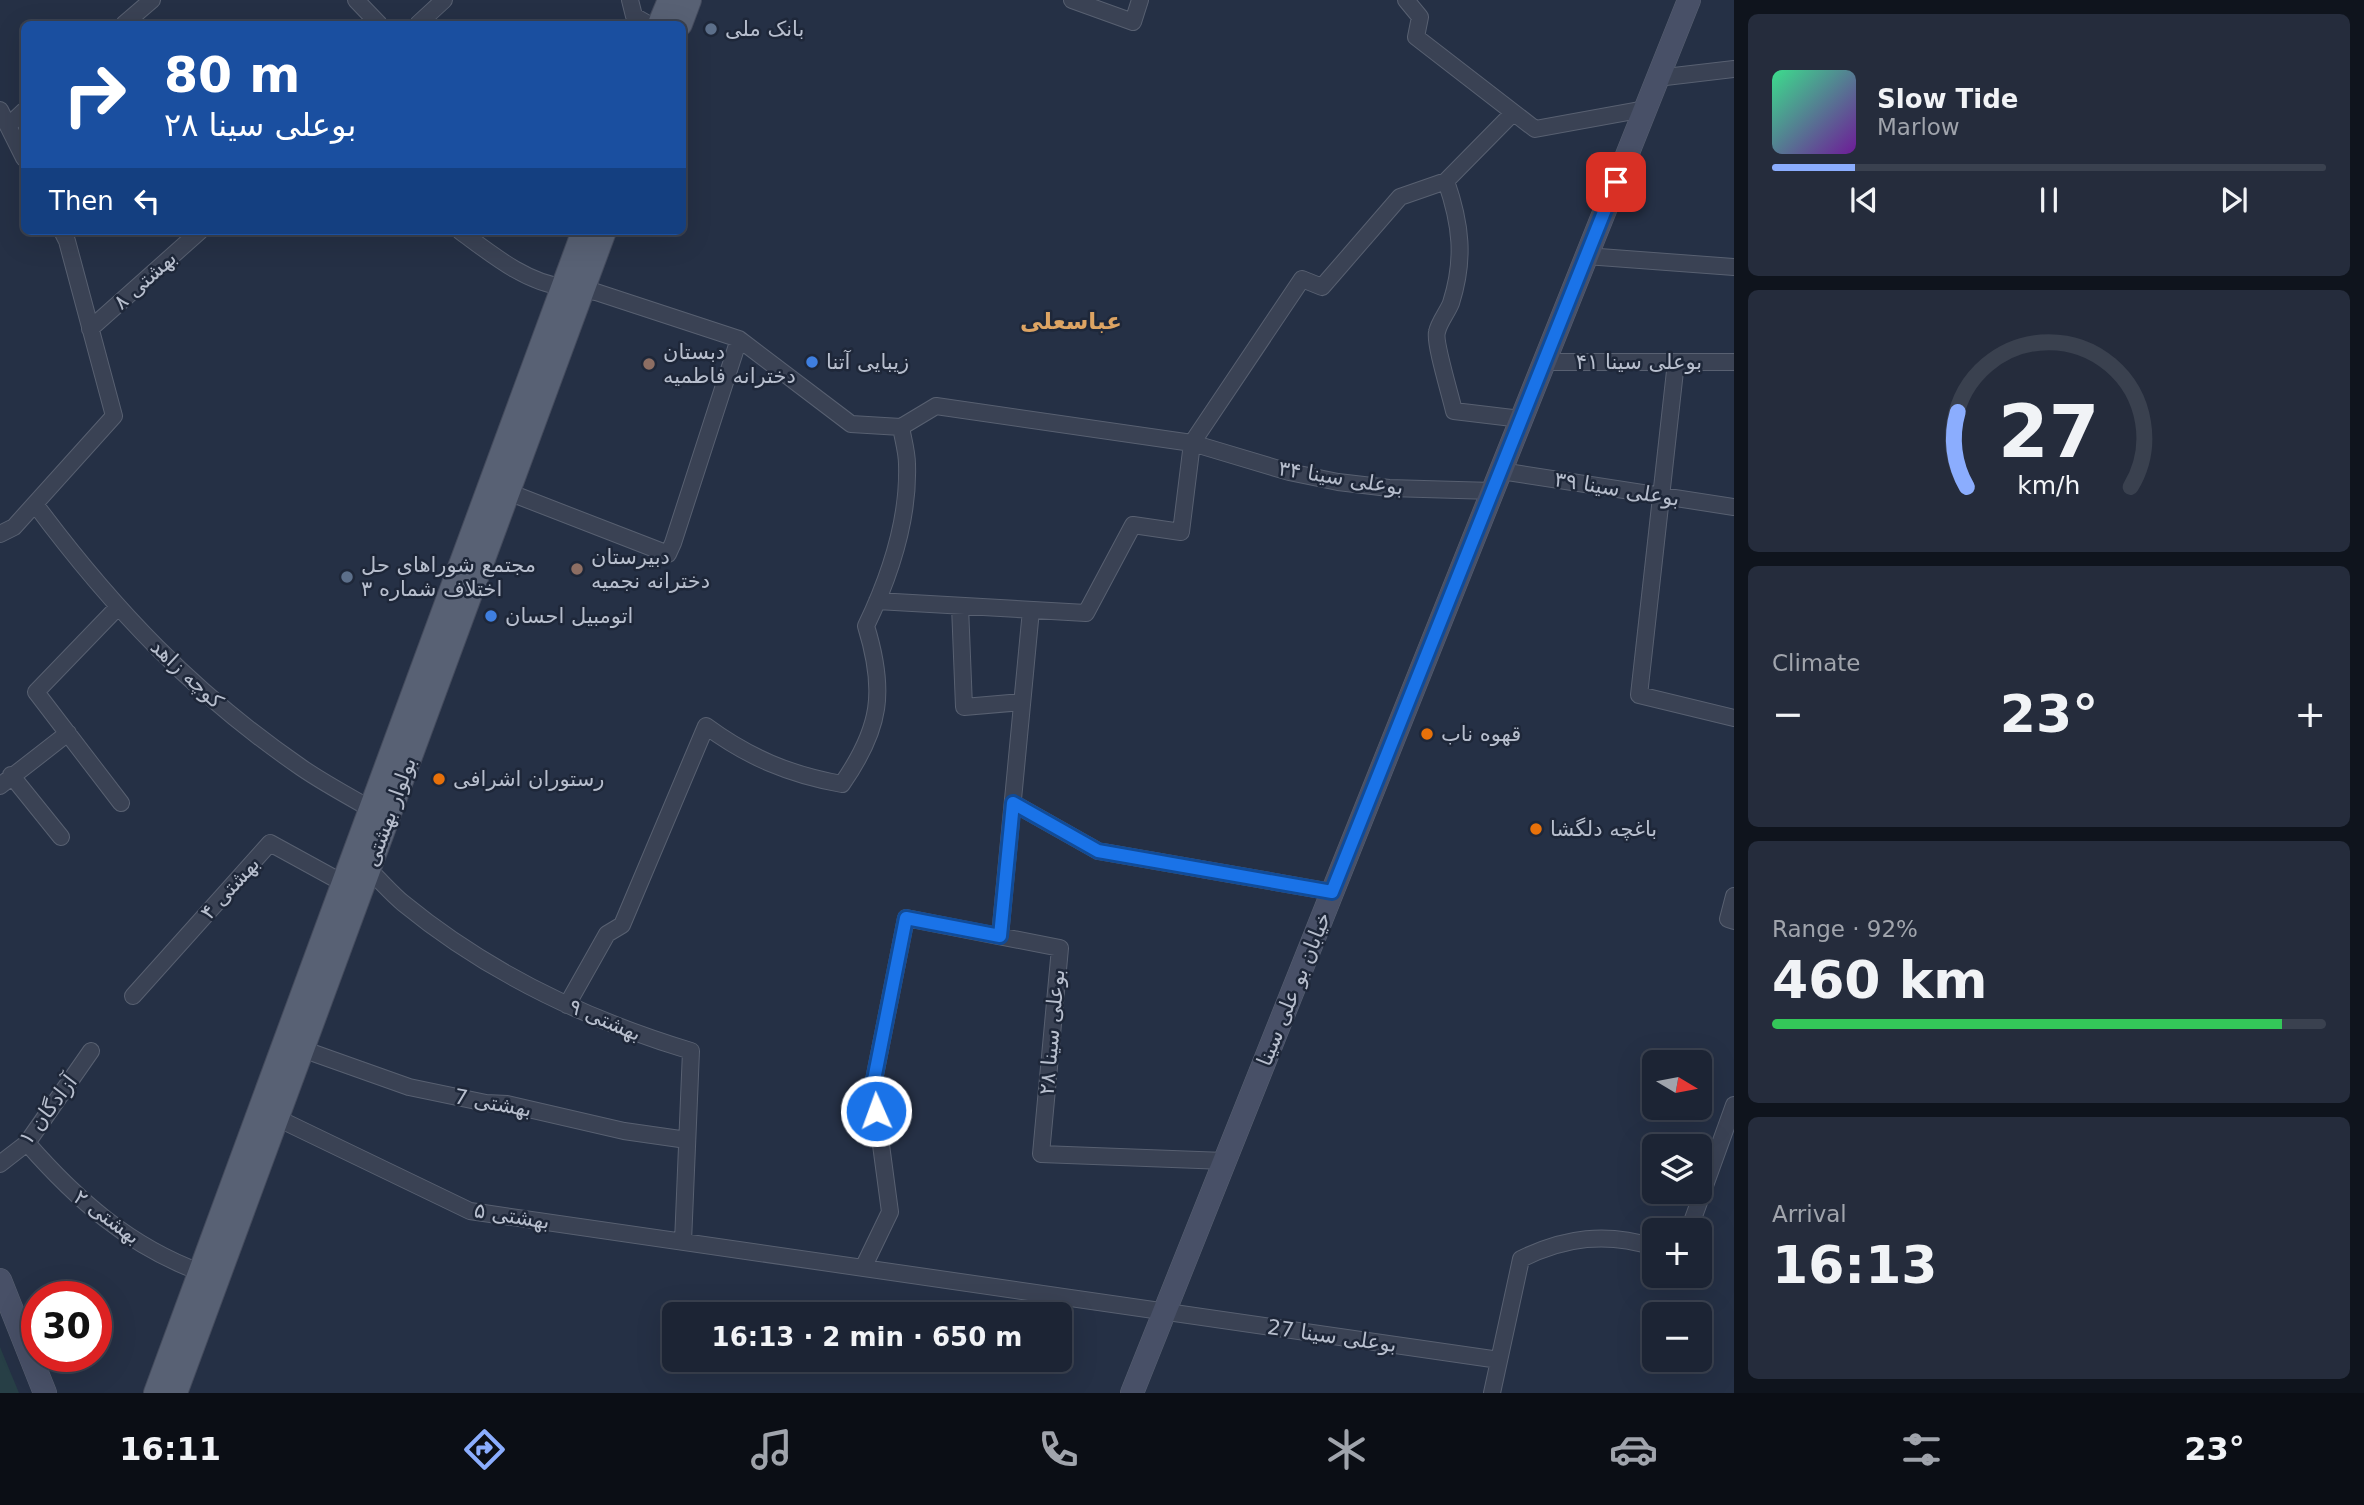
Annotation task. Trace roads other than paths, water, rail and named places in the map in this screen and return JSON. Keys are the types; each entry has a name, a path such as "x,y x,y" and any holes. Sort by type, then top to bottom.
{"main road":[{"path":"661,21 670,0"},
{"path":"681,21 690,0"},
{"name":"خیابان بو علی سینا","path":"1132,1393 1689,0"},
{"name":"بولوار بهشتی","path":"175,1393 508,492 573,289 583,235"},
{"name":"بولوار بهشتی","path":"156,1393 371,809 573,289 602,235"},
{"path":"0,1280 45,1393"}],"street":[{"path":"128,21 152,0"},
{"path":"356,0 376,21"},
{"path":"421,21 444,0"},
{"path":"630,0 634,16 643,21"},
{"path":"1072,0 1133,22 1140,0"},
{"path":"1406,0 1420,17 1416,37 1535,129 1645,109"},
{"path":"1657,78 1734,69"},
{"path":"0,110 21,152"},
{"path":"877,601 1086,613 1133,525 1181,532 1192,443 1301,279 1322,287 1400,197 1446,181 1513,113"},
{"path":"8,126 21,114"},
{"path":"1446,181 1457,211 1459,274 1450,305 1436,334 1454,411 1521,419"},
{"path":"0,534 14,527 114,416 64,235"},
{"name":"بهشتی ۸","path":"90,329 196,235"},
{"path":"466,235 525,274 550,286 596,292 739,339 851,424 901,427 907,462 905,498 890,568 866,626 876,658 879,691 874,725 861,756 842,784 783,770 738,749 706,726 622,925 607,934 567,1005"},
{"path":"1587,256 1734,267"},
{"path":"508,492 668,554 739,339"},
{"name":"بوعلی سینا ۴۱","path":"1544,362 1734,362"},
{"path":"1676,362 1639,695 1734,718"},
{"name":"بوعلی سینا ۳۴","path":"901,427 936,406 1192,443 1276,469 1338,482 1415,489 1497,481"},
{"name":"بوعلی سینا ۳۹","path":"1497,481 1661,496 1734,507"},
{"name":"کوچه زاهد","path":"35,504 74,557 117,608 175,667 238,721 304,769 371,809"},
{"path":"960,606 964,707 1022,702"},
{"path":"117,608 37,692 121,803"},
{"path":"1000,936 1031,610"},
{"path":"61,837 6,781 68,733"},
{"path":"1013,803 1098,851 1332,892"},
{"name":"بهشتی ۴","path":"133,996 270,843 344,883"},
{"name":"بهشتی ۹","path":"369,870 403,902 459,944 519,981 567,1005 648,1038 691,1051 683,1242"},
{"path":"1734,897 1728,919 1734,921"},
{"name":"بوعلی سینا ۲۸","path":"863,1268 890,1212 873,1085 906,918 1060,948 1041,1154 1225,1161"},
{"name":"بهشتی 7","path":"302,1049 409,1087 486,1103 507,1104 624,1131 688,1140"},
{"name":"آزادگان ۱","path":"0,1164 27,1143 91,1051"},
{"path":"1693,1218 1734,1105"},
{"name":"بهشتی ۵","path":"277,1118 470,1211 863,1268"},
{"name":"بهشتی ۲","path":"27,1143 62,1183 96,1213 132,1238 200,1272"},
{"path":"1492,1393 1521,1259 1542,1248 1588,1237 1612,1237 1642,1244"},
{"name":"بوعلی سینا 27","path":"863,1268 1499,1360"}],"place":[{"name":"بانک ملی","path":"711,29"},
{"name":"زیبایی آتنا","path":"812,362"},
{"name":"دبستان دخترانه فاطمیه","path":"649,364"},
{"name":"دبیرستان دخترانه نجمیه","path":"577,569"},
{"name":"مجتمع شوراهای حل اختلاف شماره ۳","path":"347,577"},
{"name":"اتومبیل احسان","path":"491,616"},
{"name":"قهوه ناب","path":"1427,734"},
{"name":"رستوران اشرافی","path":"439,779"},
{"name":"باغچه دلگشا","path":"1536,829"}],"district":[{"name":"عباسعلی","path":"1071,321"}]}
